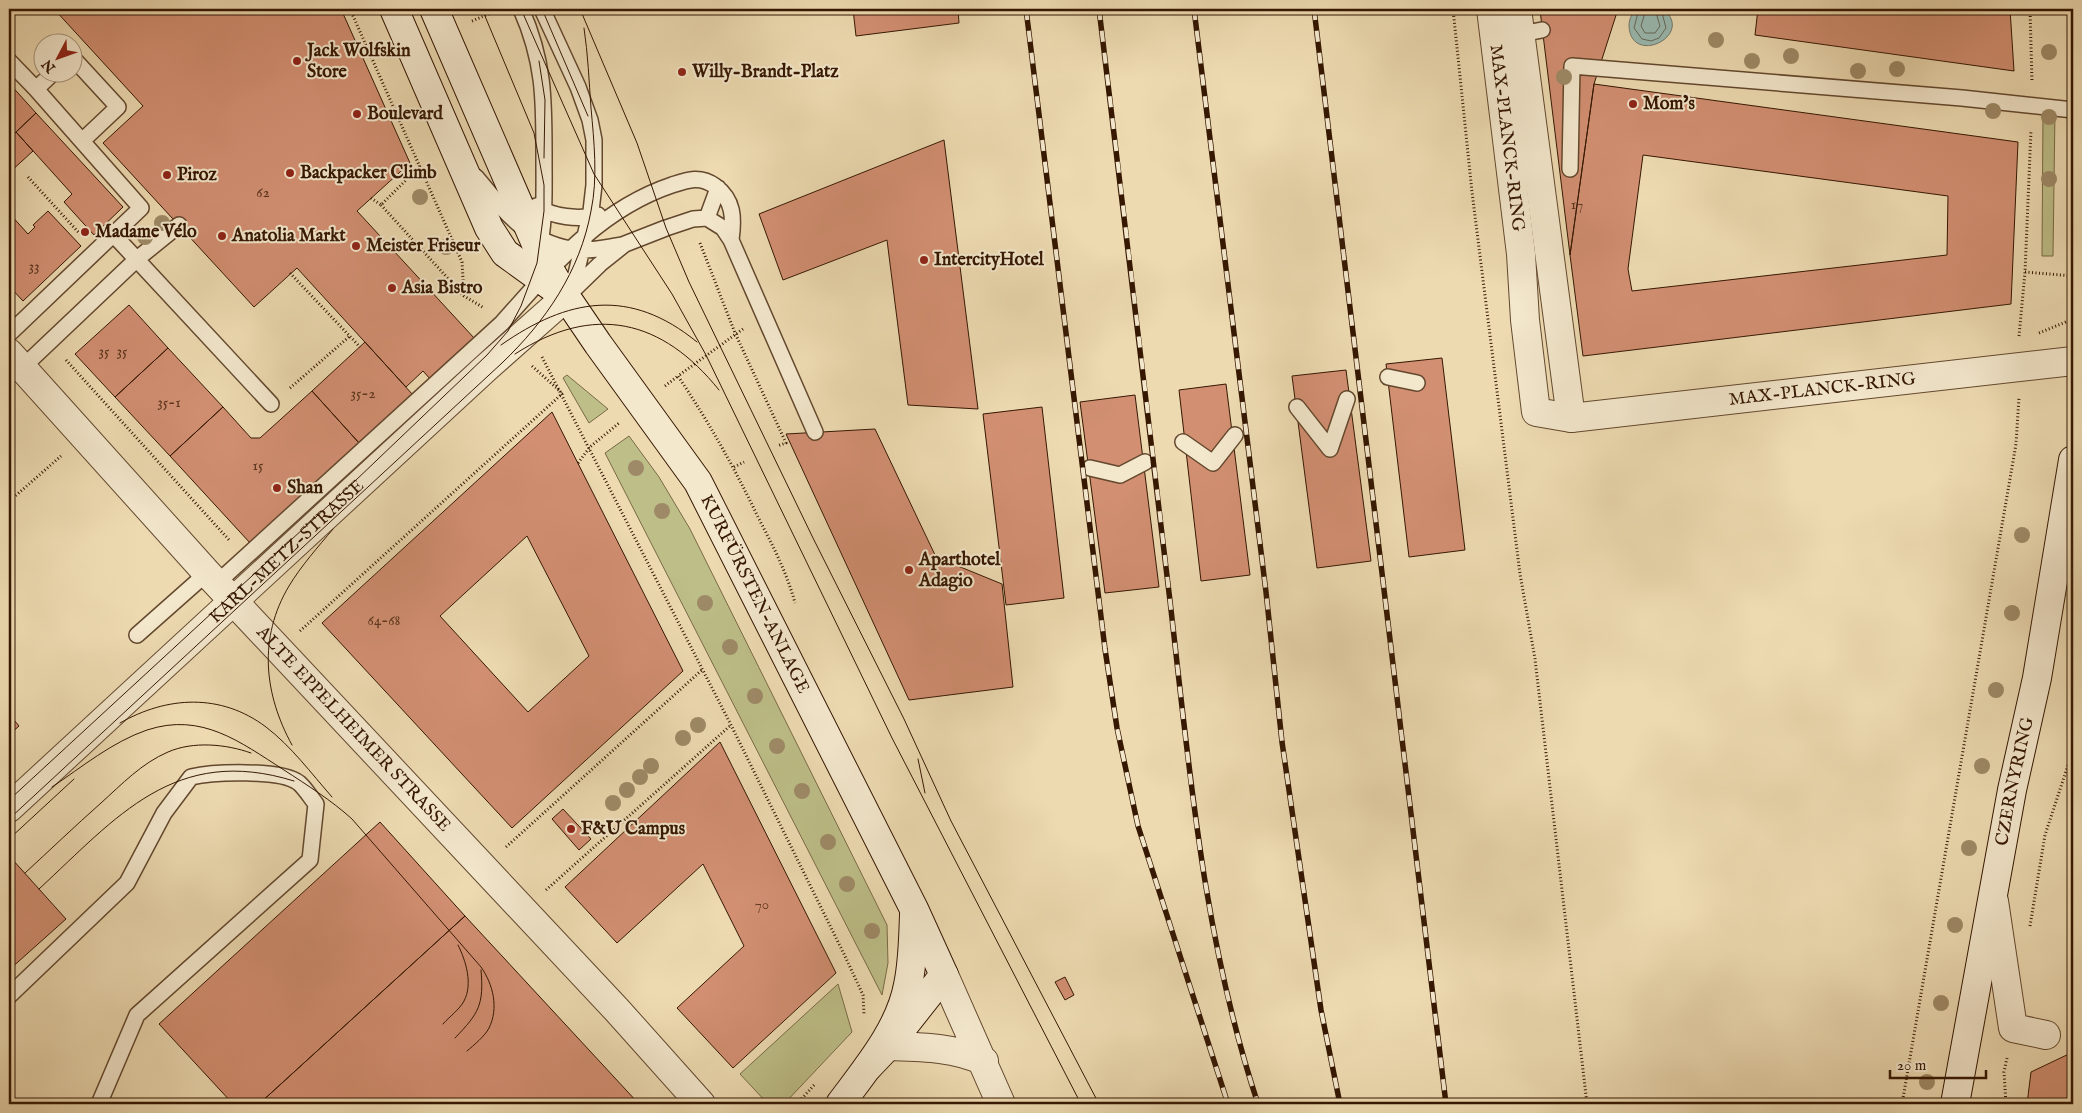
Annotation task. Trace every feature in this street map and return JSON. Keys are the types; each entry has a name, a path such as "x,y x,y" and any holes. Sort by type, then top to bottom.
{"street":[{"name":"KURFÜRSTEN-ANLAGE","path":"394,9 489,228 505,253 537,263"},
{"name":"KURFÜRSTEN-ANLAGE","path":"434,9 511,190 537,263 566,297 698,482 914,909 944,975 888,1046 868,1067"},
{"name":"MAX-PLANCK-RING","path":"1491,9 1521,254 1525,320 1536,412 1571,418 2073,361"},
{"name":"MAX-PLANCK-RING","path":"1527,24 1571,418"},
{"name":"KARL-METZ-STRASSE","path":"9,808 220,586 509,333 566,297"},
{"name":"ALTE EPPELHEIMER STRASSE","path":"12,353 84,436 220,586 616,1009 701,1104"},
{"name":"CZERNYRING","path":"1955,1104 2012,790 2037,678 2073,460"},
{"path":"1993,894 2013,1028 2046,1035"},
{"name":"KURFÜRSTEN-ANLAGE","path":"840,1104 868,1067 898,1017 908,986 913,949 914,909"},
{"path":"944,975 984,1061 1001,1104"},
{"path":"888,1046 945,1049 967,1053 984,1061"}],"lane":[{"path":"138,635 220,586 245,558 509,333 523,314 537,263 544,211 543,82 534,43 521,9"},
{"path":"542,9 590,120 594,140 594,185 586,233"},
{"path":"9,61 141,208 96,251 12,353"},
{"path":"1570,169 1572,66 1952,97 2073,110"},
{"path":"82,68 118,108 82,141"},
{"path":"36,89 43,82"},
{"name":"KURFÜRSTEN-ANLAGE","path":"454,151 516,224 537,263"},
{"path":"537,263 575,249 586,233 616,211 654,191 698,178 708,181 728,198 734,218 731,240"},
{"path":"509,333 537,263 575,249 625,244 700,218 718,188"},
{"path":"511,190 544,211 562,216 590,217 616,211"},
{"path":"700,218 722,228 731,240 815,432"},
{"path":"12,353 50,342 137,259 179,225"},
{"path":"113,234 271,404"},
{"path":"566,297 600,264 625,244"},
{"path":"566,297 576,274 575,249"},
{"path":"1388,377 1417,383"},
{"path":"1298,407 1330,449 1347,399"},
{"path":"1184,442 1213,463 1235,434"},
{"path":"1090,468 1120,475 1145,462"},
{"path":"9,996 127,884 164,813 191,777 243,772 276,776 298,782 316,804 310,860 137,1015 99,1104"}],"path":[{"path":"350,9 371,52 462,262 464,296"},
{"path":"1453,9 1472,192 1520,574 1535,659 1587,1104"},
{"path":"2030,9 2032,107 2025,272 2073,276"},
{"path":"363,55 371,52"},
{"path":"381,205 420,166"},
{"path":"28,177 96,251"},
{"path":"371,198 381,205 464,296 492,312 509,333"},
{"path":"700,218 699,240 735,334 786,443 777,446"},
{"path":"290,273 360,347"},
{"path":"2037,334 2073,319"},
{"path":"271,404 350,336"},
{"path":"2019,341 2028,337"},
{"path":"50,342 245,558"},
{"path":"280,650 562,393 731,725 863,995 864,1011 862,1018"},
{"path":"13,498 84,436"},
{"path":"1902,1104 2016,444"},
{"path":"578,463 590,448"},
{"path":"734,468 744,462"},
{"path":"484,868 702,669"},
{"path":"523,910 731,725"},
{"path":"2029,932 2045,836 2073,750"},
{"path":"2006,1104 2004,1072 2013,1028"},
{"path":"797,1104 816,1083"}],"green space":[{"path":"2055,110 2053,256 2042,256 2043,111"},
{"path":"567,375 608,409 589,423 563,378"},
{"path":"629,436 659,477 690,529 887,925 888,963 882,995 605,453"},
{"path":"838,984 852,1032 784,1104 768,1104 740,1074"}],"water":[{"path":"1637,9 1663,9 1671,19 1672,28 1667,37 1659,43 1649,45 1640,44 1632,38 1629,23 1631,16"}],"building":[{"path":"54,9 341,9 410,163 357,211 475,339 431,380 423,371 406,387 297,268 254,307 103,143 143,106 82,40 82,32 75,32"},
{"path":"853,9 958,9 959,23 856,36"},
{"path":"1618,9 1594,84 1570,255 1540,10"},
{"path":"1758,9 2010,9 2014,71 1755,35"},
{"path":"9,83 36,113 13,135 9,131"},
{"path":"1594,84 2018,142 2011,304 1583,356 1570,255","holes":["1643,155 1948,196 1947,255 1632,291 1628,269"]},
{"path":"36,113 123,207 94,235 64,202 72,194 16,132"},
{"path":"16,132 33,151 9,173 9,138"},
{"name":"IntercityHotel","path":"944,140 978,409 908,405 887,240 783,280 759,214"},
{"path":"48,211 81,246 23,301 9,286 9,213 28,234 35,227 33,225"},
{"path":"129,305 168,348 115,397 75,354"},
{"path":"365,342 413,395 360,444 312,391"},
{"path":"168,348 223,407 170,456 115,397"},
{"path":"1442,358 1465,550 1409,557 1386,364"},
{"path":"1346,370 1371,561 1317,568 1292,376"},
{"path":"1226,384 1250,575 1201,581 1179,390"},
{"path":"312,391 360,444 251,544 170,456 223,407 251,438 260,438"},
{"path":"1135,395 1159,587 1105,593 1080,402"},
{"path":"1042,407 1064,598 1006,605 983,414"},
{"path":"552,412 683,671 512,828 322,623","holes":["527,536 589,656 528,712 440,616"]},
{"name":"Aparthotel Adagio","path":"875,429 936,557 1002,584 1013,687 909,700 786,434"},
{"path":"9,714 19,726 9,735"},
{"path":"720,742 836,973 733,1068 677,1008 744,946 703,864 617,943 565,887"},
{"name":"F&U Campus","path":"563,809 591,839 579,850 552,819"},
{"path":"380,822 465,916 259,1104 233,1104 159,1024"},
{"path":"12,859 66,919 9,970 9,861"},
{"path":"465,916 639,1104 259,1104"},
{"path":"1065,977 1074,995 1065,1000 1055,982"},
{"path":"2073,1052 2073,1104 2027,1104 2031,1072"}],"tram line":[{"path":"9,800 355,481 487,355 508,331 521,306 537,263 544,211 544,185 534,133 482,9"},
{"path":"521,9 594,174 672,294 706,355 892,738 1081,1104"},
{"path":"542,9 588,116"},
{"path":"580,9 637,143 666,228 689,282 813,538 904,719 951,821 1099,1104"},
{"path":"9,819 502,363 547,312 559,294 579,254 586,233 593,198 595,173 594,146 584,28"},
{"path":"539,61 545,100 544,158"},
{"path":"501,345 550,317 575,309 599,305 623,306 648,313 672,324 697,342"},
{"path":"515,354 544,338 572,328 599,324 625,326 650,334 674,347 697,366 719,390"},
{"path":"292,745 275,706 271,686 268,666 272,626 289,586 304,564 333,529"},
{"path":"120,723 156,707 175,703 194,702 231,708 249,716 275,734 301,760 332,797"},
{"path":"52,787 122,741 147,730 167,725 203,727 236,740 252,749 319,793 352,819 481,967 489,981 493,996 494,1012 487,1031 467,1051"},
{"path":"25,873 125,781 141,768 168,752 188,746 210,745 251,753"},
{"path":"918,759 925,793"},
{"path":"39,889 123,813 151,794 182,780 215,772 252,772 294,781"},
{"path":"9,839 74,779"},
{"path":"443,1024 460,1007 467,994 467,973 464,958 458,945"},
{"path":"455,1038 470,1022 478,1008 482,992 481,970"}],"railway":[{"path":"1026,9 1105,649 1117,728 1138,826 1228,1104"},
{"path":"1099,9 1153,453 1184,729 1201,855 1224,980 1239,1042 1258,1104"},
{"path":"1194,9 1266,592 1282,742 1321,1010 1340,1104"},
{"path":"1314,9 1446,1104"}],"place":[{"name":"Jack Wolfskin Store","path":"297,61"},
{"name":"Willy-Brandt-Platz","path":"682,72"},
{"name":"Mom’s","path":"1633,104"},
{"name":"Boulevard","path":"357,114"},
{"name":"Backpacker Climb","path":"290,173"},
{"name":"Piroz","path":"167,175"},
{"name":"Madame Vélo","path":"85,232"},
{"name":"Anatolia Markt","path":"222,236"},
{"name":"Meister Friseur","path":"356,246"},
{"name":"IntercityHotel","path":"924,260"},
{"name":"Asia Bistro","path":"392,288"},
{"name":"Shan","path":"277,488"},
{"name":"Aparthotel Adagio","path":"909,570"},
{"name":"F&U Campus","path":"571,829"}]}
